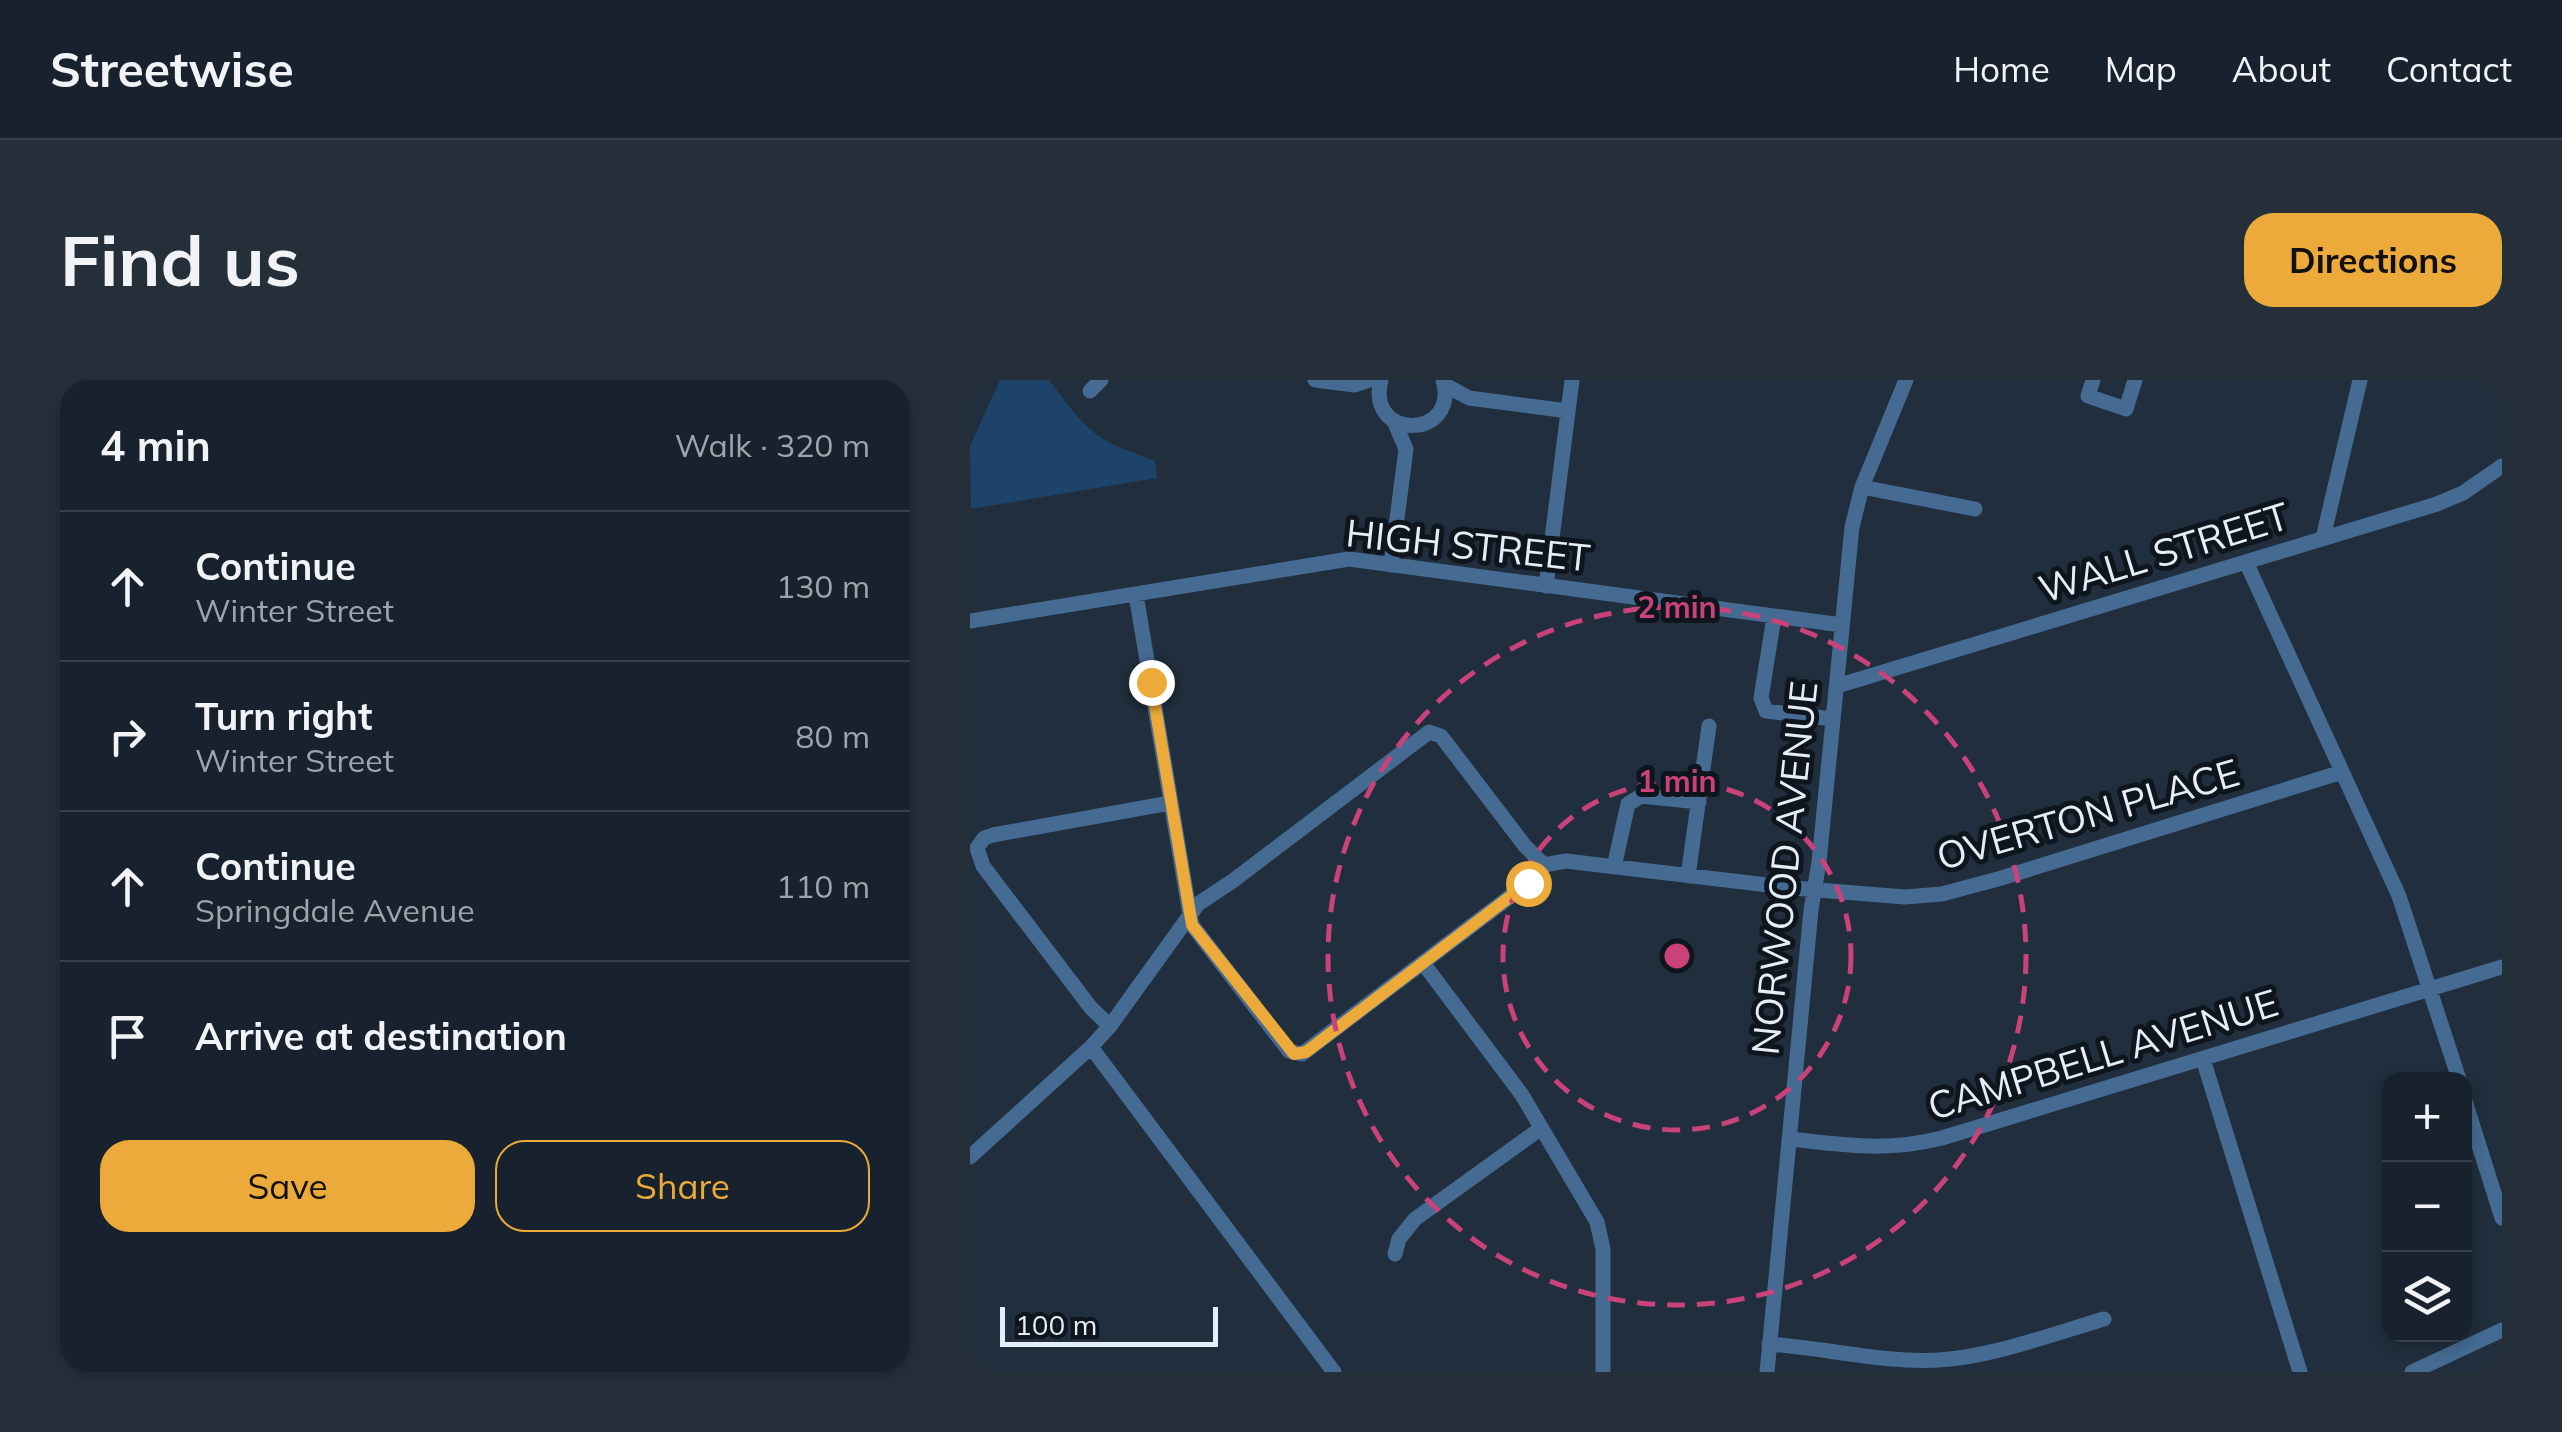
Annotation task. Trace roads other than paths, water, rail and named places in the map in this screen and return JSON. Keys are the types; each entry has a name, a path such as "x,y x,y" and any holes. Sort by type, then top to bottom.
{"street":[{"path":"1315,380 1363,382 1380,402"},
{"path":"1382,380 1379,393 1383,410 1403,425 1422,425 1442,409 1469,398"},
{"path":"1546,586 1572,380"},
{"name":"NORWOOD AVENUE","path":"1766,1372 1852,527 1862,487 1906,380"},
{"path":"2093,380 2088,396 2126,408 2135,380"},
{"path":"2324,538 2360,380"},
{"path":"1444,382 1469,398 1568,410"},
{"path":"1442,409 1444,382"},
{"path":"1394,420 1406,449"},
{"path":"1391,565 1406,449 1422,425"},
{"name":"WALL STREET","path":"1837,686 2437,504 2463,493 2502,466"},
{"path":"1862,487 1975,509"},
{"name":"HIGH STREET","path":"970,621 1349,560 1842,625"},
{"path":"2246,562 2399,896 2456,1072"},
{"path":"970,1157 1091,1048 1110,1026 1190,915 1198,904 1429,732 1442,736 1525,846 1544,864 1528,883 1306,1052 1294,1054 1192,925 1190,915 1170,803 1136,595"},
{"path":"1774,617 1761,698 1766,711 1833,719"},
{"path":"1688,876 1709,726"},
{"name":"OVERTON PLACE","path":"1544,864 1566,861 1905,896 1942,894 2342,772"},
{"path":"1614,867 1628,804 1641,796 1699,802"},
{"path":"1110,1026 1091,1008 983,866 977,848 984,838 994,835 1170,803"},
{"path":"1423,963 1505,1070 1591,1208 1601,1234 1604,1372"},
{"name":"CAMPBELL AVENUE","path":"1790,1139 1880,1148 1916,1145 2502,967"},
{"path":"1091,1048 1334,1372"},
{"path":"2204,1059 2300,1372"},
{"path":"2472,1123 2501,1212"},
{"path":"1395,1254 1399,1239 1416,1220 1540,1128"},
{"path":"1769,1344 1898,1366 1973,1356 2104,1320"},
{"path":"2412,1372 2502,1330"}]}
